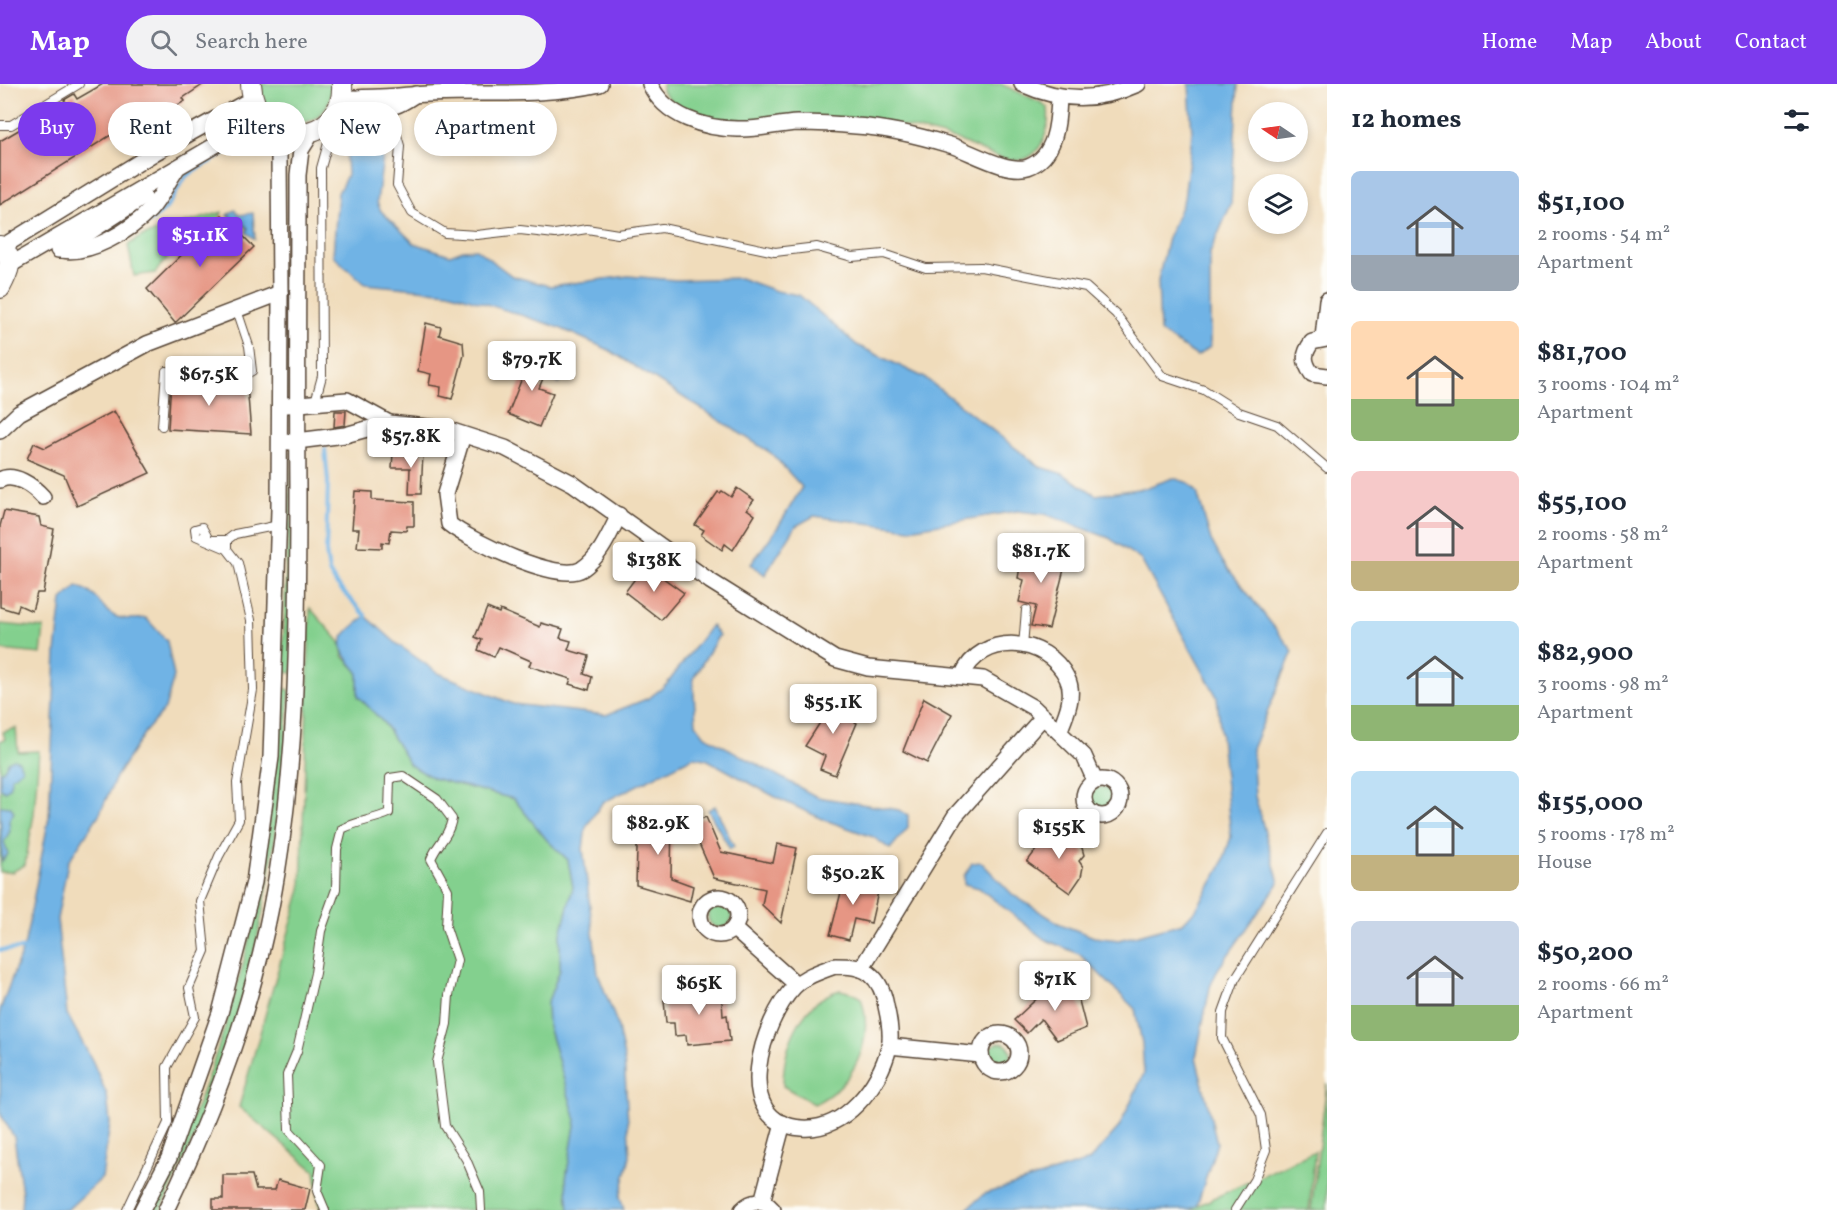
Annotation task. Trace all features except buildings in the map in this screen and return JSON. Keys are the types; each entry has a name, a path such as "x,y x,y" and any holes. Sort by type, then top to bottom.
{"street":[{"path":"403,84 418,92 509,88 584,88 600,84"},
{"path":"650,84 654,94 673,111 699,123 738,129 796,123 859,126 950,145 1011,168 1025,168 1039,162 1048,151 1055,136 1059,98"},
{"path":"1022,84 1059,98 1118,93 1138,84"},
{"path":"0,288 4,253 64,208 251,91"},
{"path":"306,132 313,131 325,124 345,94 375,108 398,108 418,92"},
{"path":"166,1210 194,1152 236,1040 266,931 286,808 298,651 298,175 301,150 313,131"},
{"path":"42,247 76,252 94,247 142,200 175,172 205,156"},
{"path":"142,1210 169,1158 220,1013 254,882 271,757 279,525 279,156"},
{"path":"124,171 142,200"},
{"path":"4,253 42,247 142,200 175,172"},
{"path":"0,431 19,413 147,344 280,293"},
{"path":"1327,300 1325,338 1312,342 1305,352 1305,364 1312,374 1327,376"},
{"path":"280,407 297,403 347,400 389,423"},
{"path":"280,442 297,442 345,435 389,423 446,429 505,448 572,483 710,581 772,622 835,659 868,668 983,679 1034,708 1084,756 1095,782"},
{"path":"463,435 445,494 449,524 463,535 541,567 561,572 581,570 601,551 618,515"},
{"path":"0,480 18,479 36,489 43,496"},
{"path":"963,676 968,662 989,647 1015,642 1047,655 1068,678 1070,703 1059,732"},
{"path":"861,969 955,816 1043,717"},
{"path":"734,929 796,984"},
{"path":"835,966 861,969 869,973 883,993 889,1046 873,1082 847,1113 833,1123 818,1128 793,1127 783,1123 773,1117 760,1092 759,1058 768,1026 796,984 815,973 835,966"},
{"path":"889,1046 981,1055"},
{"path":"742,1210 753,1202 768,1206 783,1123"}],"lane":[{"path":"0,124 11,125 79,84"},
{"path":"315,402 322,376 321,168 328,143 352,118 362,122 379,120 395,129 400,146 398,185 412,213 445,233 477,235 520,230 555,234 587,229 618,234 662,228 775,252 817,247 852,257 884,254 926,268 981,267 1086,287 1116,314 1162,376 1204,390 1239,412 1277,425 1327,468"},
{"path":"162,426 166,371 243,376 252,371 249,346 237,310"},
{"path":"127,1210 168,1123 168,1067 195,1017 189,988 194,971 205,951 200,901 219,856 239,820 237,783 253,690 251,620 238,563 227,549 196,536 195,529 202,527 209,540 227,540 236,534 279,525"},
{"path":"227,540 227,549"},
{"path":"1023,646 1026,609"},
{"path":"325,1210 317,1191 321,1165 289,1130 287,1075 297,1051 315,973 321,931 336,889 337,849 342,829 355,822 376,819 389,813 390,778 403,776 437,799 452,819 449,834 437,844 431,859 448,890 446,927 457,960 449,995 447,1024 437,1062 445,1126 471,1170 480,1192 481,1210"},
{"path":"1235,1210 1254,1180 1266,1150 1261,1115 1222,1038 1223,1012 1234,980 1327,833"}],"green space":[{"path":"261,84 331,84 328,102 318,102 318,115 306,122 306,102 263,102"},
{"path":"662,84 1001,84 1042,103 1048,108 1048,122 1041,144 1032,155 1025,159 1007,160 951,138 867,120 846,118 735,122 714,120 694,115 680,108 662,91"},
{"path":"222,212 219,222 208,221 202,230 167,249 167,258 155,273 134,276 128,245 142,236"},
{"path":"291,450 293,673 282,672"},
{"path":"310,608 340,642 343,656 358,672 358,696 384,723 410,765 433,778 514,799 547,840 568,860 573,887 560,938 560,970 547,1004 548,1026 576,1120 566,1179 569,1210 320,1210 315,1171 239,1107 301,889"},
{"path":"0,624 44,628 41,654 0,650"},
{"path":"282,688 290,690 282,784 269,876 251,968 225,1060 211,1098 161,1210 152,1210 189,1125 222,1037 247,947 265,855"},
{"path":"16,728 18,752 39,751 34,814 25,865 12,872 0,872 0,741 5,739 3,732"},
{"path":"1102,787 1110,790 1113,798 1110,806 1102,809 1094,806 1091,798 1094,790"},
{"path":"715,904 725,904 732,911 732,921 725,928 715,928 708,921 708,911"},
{"path":"840,990 861,998 865,1014 863,1046 850,1074 840,1086 814,1104 783,1086 786,1057 796,1028 804,1016 826,996"},
{"path":"1000,1043 1008,1046 1011,1054 1008,1062 1000,1065 992,1062 989,1054 992,1046"},
{"path":"1327,1083 1327,1210 1311,1210"},
{"path":"1315,1151 1309,1210 1189,1210 1197,1206"}],"water":[{"path":"1189,84 1238,84 1231,204 1210,253 1210,347 1197,356 1160,332 1158,280 1168,238 1184,199 1192,135"},
{"path":"383,156 377,202 381,211 414,243 450,255 463,250 476,249 512,276 550,286 628,276 676,280 740,278 776,291 799,295 857,345 925,378 1040,467 1063,474 1096,495 1145,488 1173,478 1189,483 1197,492 1211,540 1223,562 1293,651 1252,749 1255,796 1279,883 1218,969 1210,987 1196,1057 1217,1143 1197,1206 1189,1210 966,1210 984,1194 1089,1161 1119,1127 1144,1073 1142,1043 1135,1009 1079,954 1044,939 979,888 964,884 964,876 972,863 981,862 1013,895 1060,924 1094,937 1119,940 1183,923 1197,908 1221,867 1231,837 1217,697 1141,560 1109,538 1045,514 1017,511 910,529 814,516 796,526 765,575 751,564 778,527 802,487 771,453 609,350 555,326 449,292 365,284 333,255 338,193 347,175 346,157"},
{"path":"235,210 240,215 253,213 255,239 246,232 248,228 227,215"},
{"path":"558,361 567,365 559,383 550,379"},
{"path":"1034,536 1068,544 1067,552 1032,544"},
{"path":"77,586 96,598 106,610 119,618 146,618 167,641 174,676 165,709 145,732 116,777 100,813 68,862 57,919 67,1014 93,1062 107,1095 110,1124 102,1178 67,1210 21,1210 22,1193 14,1137 0,1113 0,1010 25,943 49,817 56,652 62,600"},
{"path":"366,616 396,643 438,673 513,704 606,715 649,698 667,684 711,625 719,635 693,679 696,724 705,736 817,797 899,810 908,815 908,828 890,849 873,837 825,820 779,799 706,759 693,757 602,803 586,827 583,849 598,974 617,1023 624,1057 630,1156 620,1197 624,1210 569,1210 566,1179 576,1120 548,1026 547,1004 560,970 560,938 573,887 568,860 547,840 514,799 433,778 410,765 384,723 358,696 358,672 342,647 344,636"},
{"path":"14,759 19,761 22,769 12,777 9,788 5,791 0,788 0,771 3,771 9,761"},
{"path":"0,806 11,807 14,812 9,820 10,831 4,842 8,854 2,861"},
{"path":"715,806 734,847 730,849 708,810"}],"waterway":[{"path":"147,224 165,210 186,176 219,156"},
{"path":"325,449 328,481 326,552 329,572 336,584 366,616"},
{"path":"0,950 23,949"}]}
